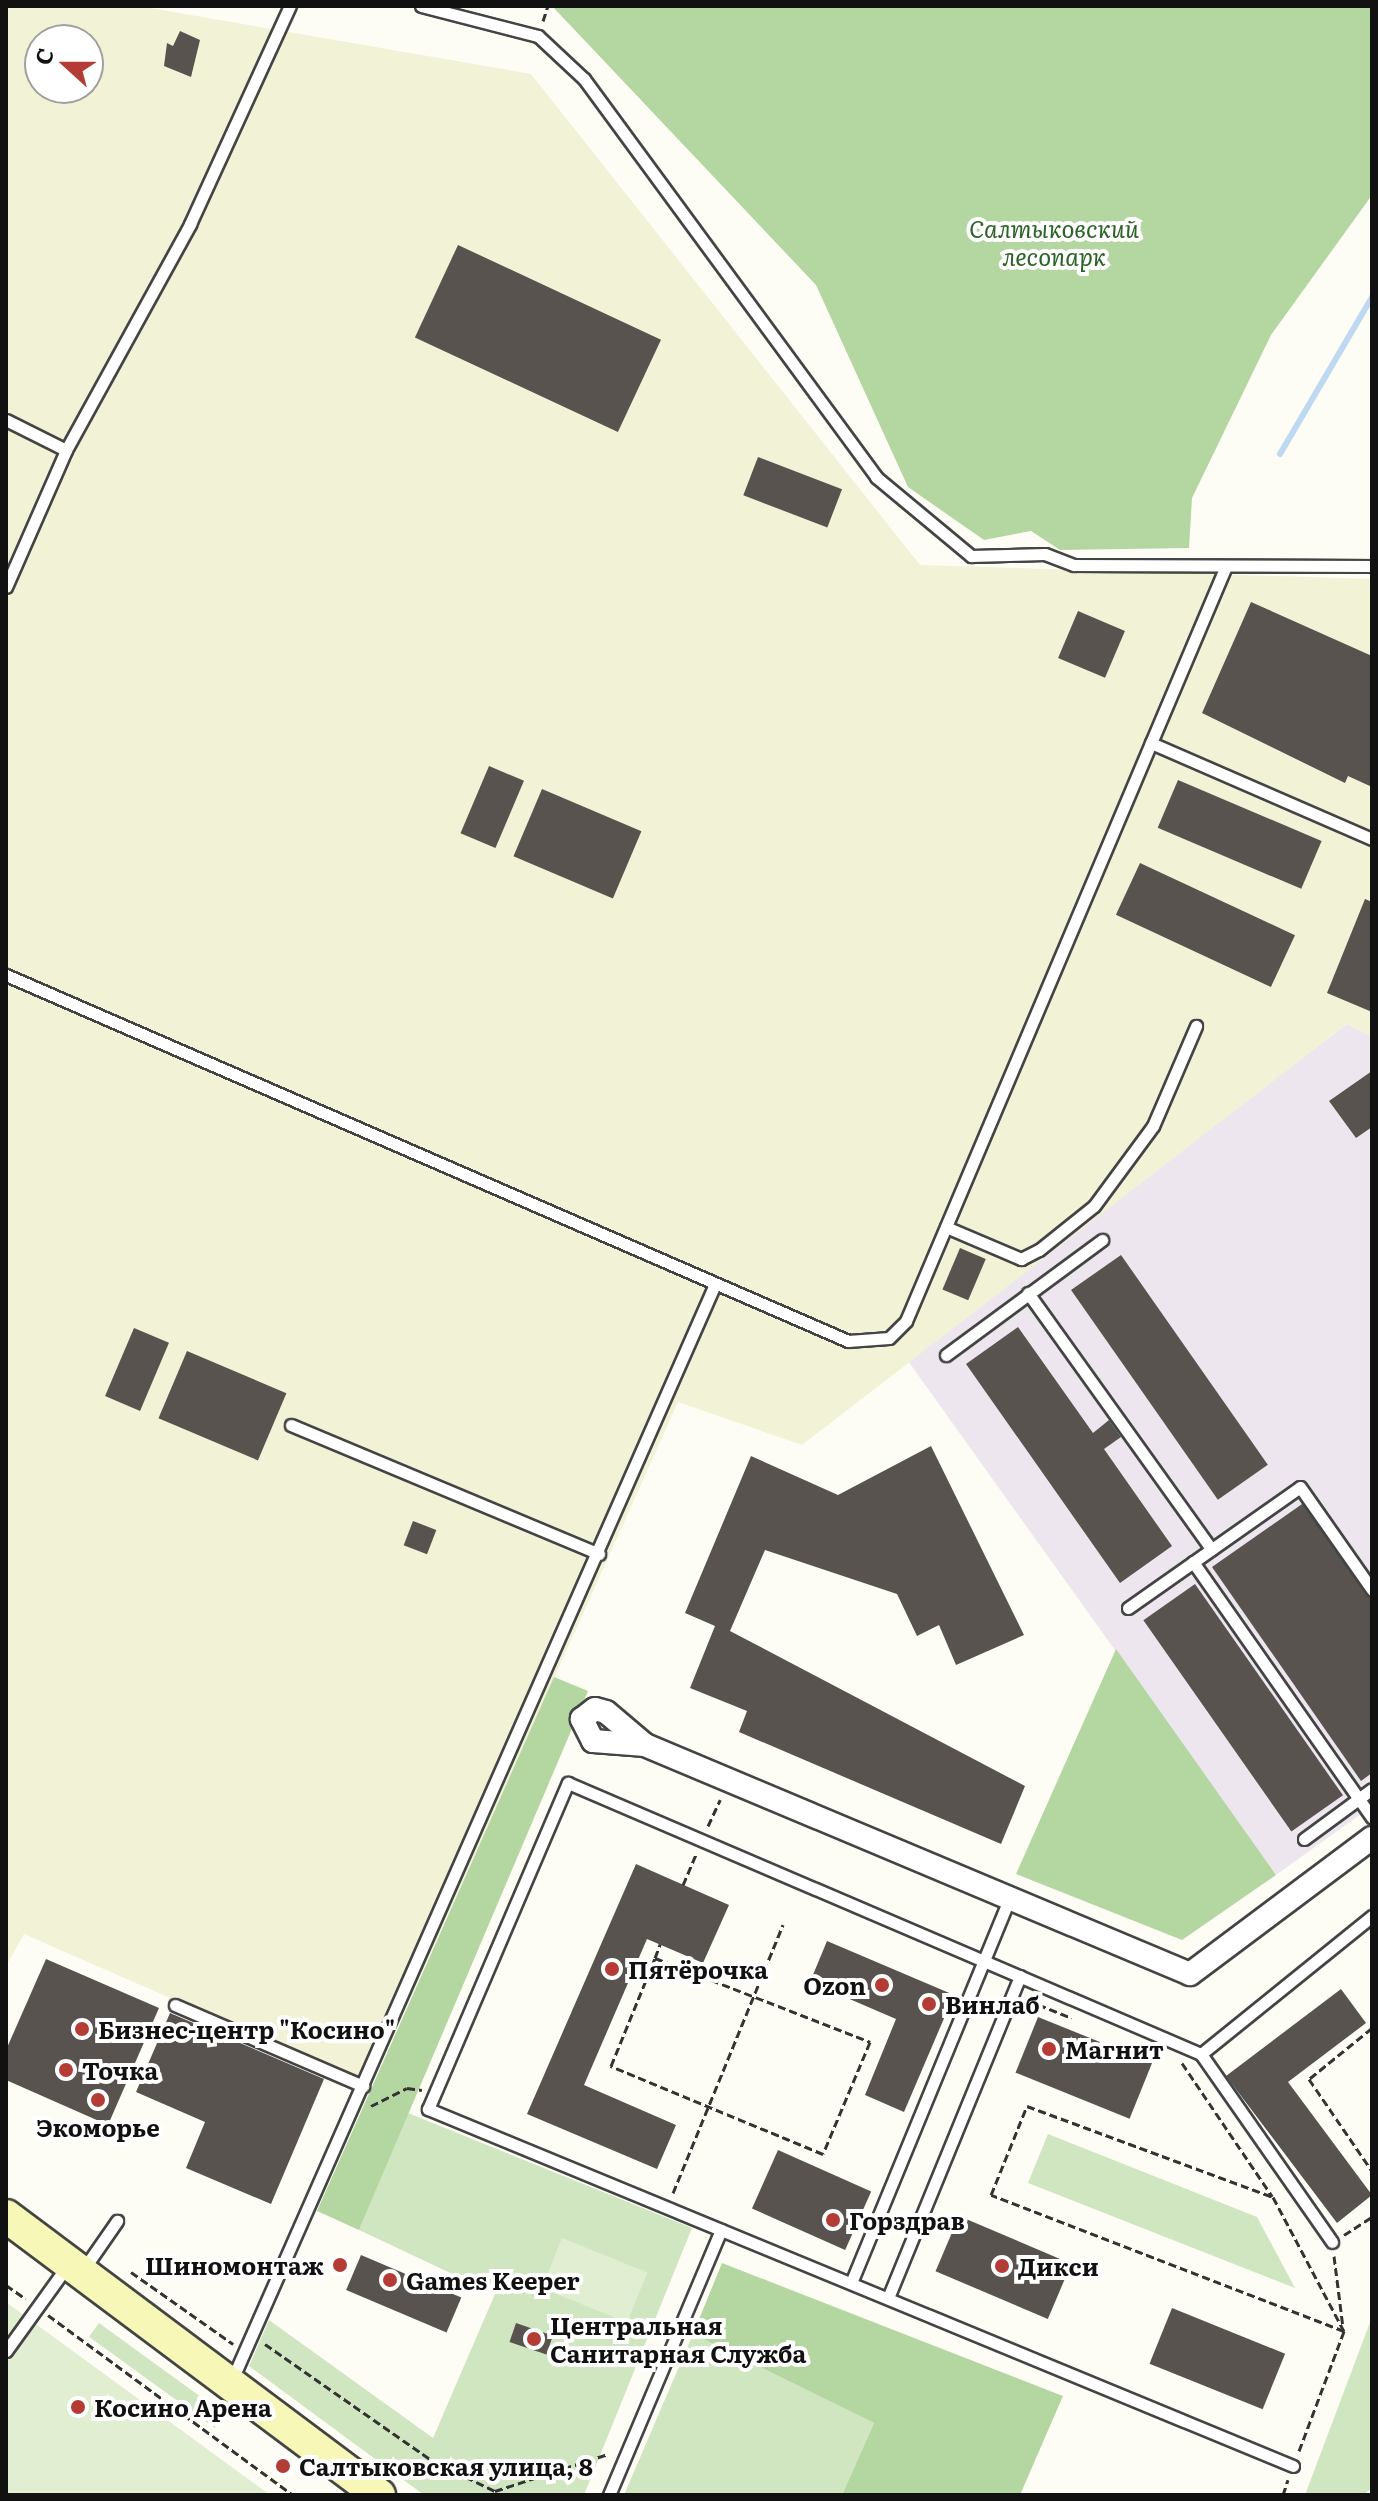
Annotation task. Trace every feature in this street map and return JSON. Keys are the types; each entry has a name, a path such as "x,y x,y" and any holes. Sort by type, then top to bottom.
{"main road":[{"path":"6,2216 230,2383 367,2491"}],"street":[{"path":"645,1745 1190,1974 1372,1838"}],"lane":[{"path":"6,587 66,450 190,224 290,6"},
{"path":"421,6 538,36 584,79 876,477 938,535 971,556 1004,560 1045,554 1074,565 1372,566"},
{"path":"6,420 66,450"},
{"path":"6,975 848,1341 889,1338 906,1321 1226,566"},
{"path":"1151,743 1372,839"},
{"path":"946,1227 1021,1259 1039,1250 1094,1206 1153,1126 1196,1026"},
{"path":"946,1355 1102,1240"},
{"path":"230,2383 599,1554 715,1284"},
{"path":"1028,1293 1211,1549"},
{"path":"291,1425 599,1554"},
{"path":"1128,1608 1300,1487 1372,1590"},
{"path":"1193,1562 1372,1818"},
{"path":"1293,2466 428,2109 568,1783 1201,2054 1332,2242"},
{"path":"1304,1839 1372,1789"},
{"path":"851,2283 1010,1898"},
{"path":"1201,2054 1372,1916"},
{"path":"888,2298 1020,1976"},
{"path":"175,2005 363,2086"},
{"path":"6,2351 36,2307 117,2221"},
{"path":"609,2495 721,2230"}],"path":[{"path":"673,2193 783,1925"},
{"path":"655,1958 870,2042 823,2154 611,2066 660,1944"},
{"path":"1013,1994 1083,2022"},
{"path":"1372,2028 1309,2079 1372,2171"},
{"path":"1167,2055 1181,2060 1273,2197 1344,2331"},
{"path":"357,2100 374,2107 407,2088 434,2095"},
{"path":"1273,2197 1027,2106 991,2195 1344,2331"},
{"path":"1293,2466 1344,2331 1332,2242 1372,2217"},
{"path":"131,2272 245,2352"},
{"path":"6,2285 293,2495"},
{"path":"252,2335 433,2461 495,2491 617,2451"}],"shaded area":[{"path":"1347,1024 1372,1037 1372,1806 1276,1875 908,1361"}],"green space":[{"path":"6,6 139,6 531,74 920,565 1372,579 1372,1037 1347,1024 802,1445 678,1402 371,2086 24,1934 6,1966"},
{"name":"Салтыковский лесопарк","path":"552,6 1372,6 1372,195 1271,335 1192,498 1189,548 1060,550 1031,531 984,540 908,487 816,285"},
{"path":"1116,1649 1276,1875 1182,1940 1016,1874"},
{"path":"554,1677 588,1691 359,2230 317,2211"},
{"path":"408,2113 692,2228 584,2495 424,2495 249,2366 269,2320 433,2438 495,2294 359,2230"},
{"path":"1048,2134 1257,2217 1295,2288 1028,2183"},
{"path":"562,2238 647,2272 627,2323 542,2288"},
{"path":"722,2263 1063,2396 1020,2495 842,2495 874,2423 693,2334"},
{"name":"Косино Арена","path":"6,2302 29,2319 270,2495 6,2495"},
{"path":"1372,2317 1372,2488 1363,2495 1305,2495"},
{"path":"99,2323 224,2414 214,2428 89,2337"},
{"path":"693,2334 874,2423 842,2495 624,2495"}],"building":[{"path":"180,31 200,40 191,77 164,66 167,43 173,46"},
{"path":"458,245 661,340 618,432 415,337"},
{"path":"758,457 842,489 827,528 743,495"},
{"path":"1251,602 1372,656 1372,787 1348,776 1345,783 1202,713"},
{"path":"1078,611 1125,631 1105,678 1058,658"},
{"path":"489,766 524,781 495,848 460,833"},
{"path":"1178,780 1322,841 1301,889 1158,828"},
{"path":"542,789 641,831 613,898 513,856"},
{"path":"1140,863 1295,935 1271,987 1116,915"},
{"path":"1365,899 1372,902 1372,1012 1327,993"},
{"path":"1372,1071 1372,1127 1356,1138 1329,1101"},
{"path":"960,1248 986,1259 968,1300 942,1289"},
{"path":"1121,1255 1268,1465 1218,1500 1071,1290"},
{"path":"1018,1327 1093,1433 1109,1420 1121,1437 1104,1449 1172,1546 1120,1583 966,1364"},
{"path":"134,1328 169,1343 140,1411 105,1396"},
{"path":"187,1351 286,1393 258,1460 158,1418"},
{"path":"931,1446 1024,1635 956,1665 939,1625 917,1636 897,1594 765,1550 730,1631 1025,1786 1001,1844 739,1732 747,1711 690,1688 715,1626 685,1613 751,1456 838,1495"},
{"path":"1305,1502 1372,1599 1372,1773 1361,1781 1212,1567"},
{"path":"413,1521 436,1530 427,1554 404,1545"},
{"path":"1195,1584 1343,1795 1291,1831 1143,1620"},
{"path":"636,1864 729,1905 703,1963 647,1939 584,2085 676,2125 657,2169 527,2114"},
{"path":"827,1941 954,1995 904,2112 865,2095 896,2019 810,1982"},
{"name":"Бизнес-центр \"Косино\"","path":"46,1959 159,2008 108,2125 6,2080 6,2050"},
{"path":"1341,1989 1366,2023 1288,2082 1372,2195 1337,2223 1226,2076"},
{"path":"170,2013 324,2079 271,2204 186,2168 205,2122 136,2092"},
{"path":"1038,2017 1152,2063 1130,2119 1016,2073"},
{"path":"778,2150 871,2191 845,2250 752,2208"},
{"path":"959,2216 1071,2264 1048,2319 936,2271"},
{"path":"361,2255 461,2298 446,2333 346,2290"},
{"path":"1172,2308 1285,2354 1263,2409 1150,2364"},
{"path":"516,2323 553,2336 546,2355 509,2342"}],"waterway":[{"path":"1280,454 1372,297"}],"place":[{"name":"Пятёрочка","path":"612,1969"},
{"name":"Ozon","path":"882,1985"},
{"name":"Винлаб","path":"929,2004"},
{"name":"Бизнес-центр \"Косино\"","path":"82,2029"},
{"name":"Магнит","path":"1049,2049"},
{"name":"Точка","path":"66,2070"},
{"name":"Экоморье","path":"98,2100"},
{"name":"Горздрав","path":"833,2220"},
{"name":"Шиномонтаж","path":"340,2265"},
{"name":"Дикси","path":"1002,2266"},
{"name":"Games Keeper","path":"390,2280"},
{"name":"Центральная Санитарная Служба","path":"534,2339"},
{"name":"Косино Арена","path":"78,2407"},
{"name":"Салтыковская улица, 8","path":"283,2466"}]}
